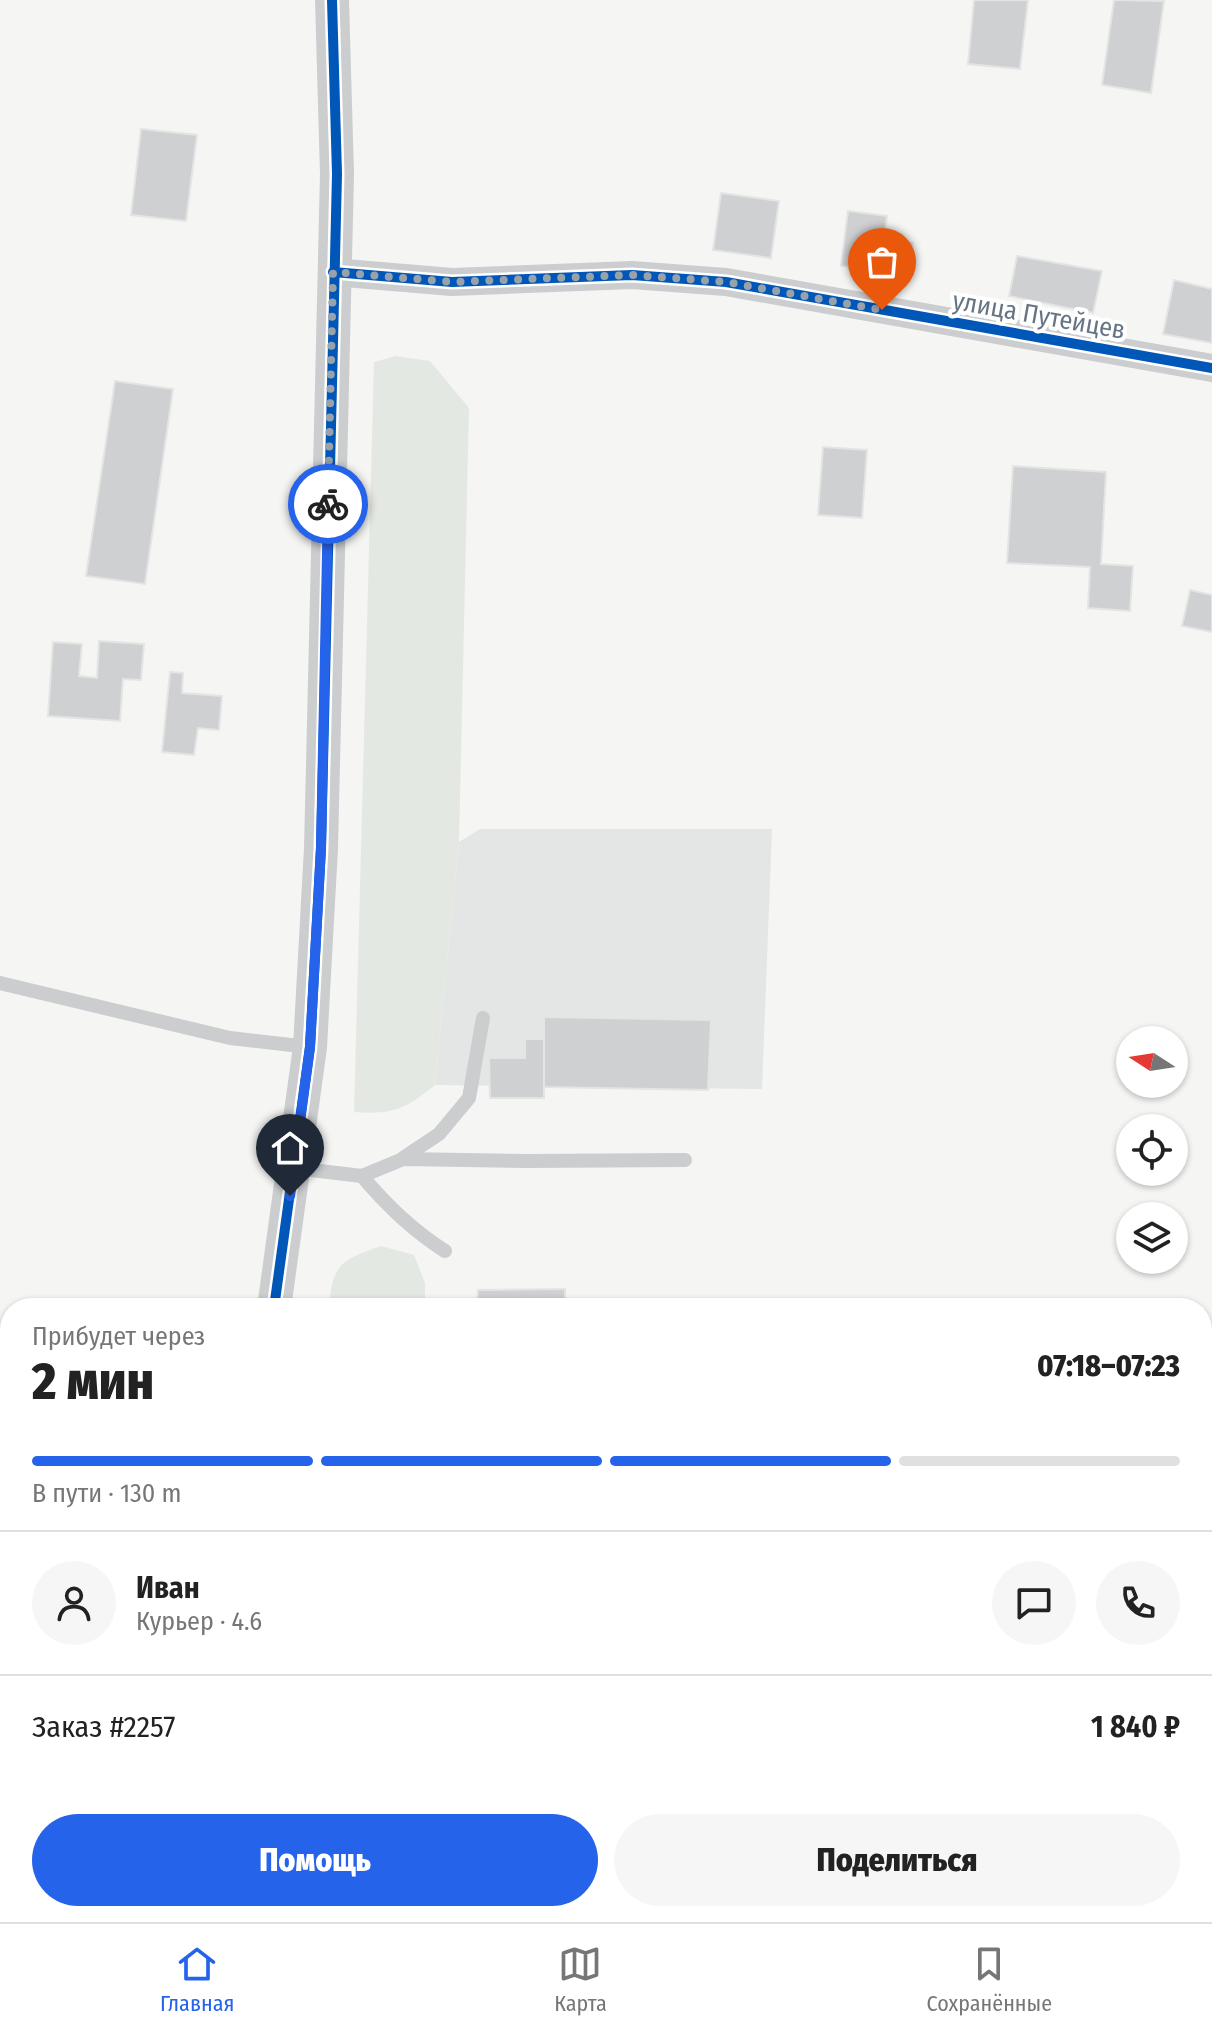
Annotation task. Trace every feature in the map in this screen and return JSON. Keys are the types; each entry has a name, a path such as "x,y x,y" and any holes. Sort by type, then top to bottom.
{"street":[{"path":"275,1298 310,1047 321,848 337,174 332,0"},
{"name":"улица Путейцев","path":"333,272 452,282 632,275 726,282 1212,368"}],"lane":[{"path":"0,983 230,1038 310,1047"},
{"path":"294,1168 362,1176 403,1159 439,1134 469,1098 483,1018"},
{"path":"403,1159 685,1160"},
{"path":"362,1176 388,1207 419,1234 445,1251"}],"shaded area":[{"path":"396,356 430,361 469,408 459,842 435,1085 398,1109 367,1113 354,1112 374,362"},
{"path":"480,829 772,829 762,1089 435,1085 459,842"},
{"path":"381,1246 414,1255 425,1283 425,1298 330,1298 336,1273 356,1255"}],"building":[{"path":"974,0 1028,0 1020,69 968,64"},
{"path":"1114,0 1164,1 1151,93 1102,85"},
{"path":"141,129 197,135 186,221 131,215"},
{"path":"721,193 779,201 771,258 713,250"},
{"path":"848,211 887,216 884,239 913,243 908,275 841,266"},
{"path":"1017,256 1102,271 1093,313 1009,296"},
{"path":"1174,280 1212,289 1212,343 1163,334"},
{"path":"115,381 173,389 145,584 86,576"},
{"path":"823,447 867,450 862,518 818,515"},
{"path":"1013,466 1106,472 1101,564 1133,566 1130,611 1088,608 1090,567 1007,563"},
{"path":"1190,590 1212,595 1212,632 1182,626"},
{"path":"99,641 144,644 141,680 123,679 120,721 48,716 53,642 82,644 79,676 97,678"},
{"path":"170,672 183,673 182,693 222,696 219,730 198,728 194,755 162,752"},
{"path":"544,1017 711,1020 708,1090 544,1087"},
{"path":"525,1039 544,1039 544,1098 490,1098 489,1058 525,1058"},
{"path":"565,1289 565,1298 478,1298 478,1290"}],"cycle path":[{"path":"275,1298 310,1047 321,848 337,174 332,0"},
{"path":"333,272 452,282 632,275 726,282 1212,368"}],"way so far":[{"path":"328,504 333,272 452,282 632,275 726,282 882,310"}],"route":[{"path":"290,1196 310,1047 321,848 328,504"}]}
